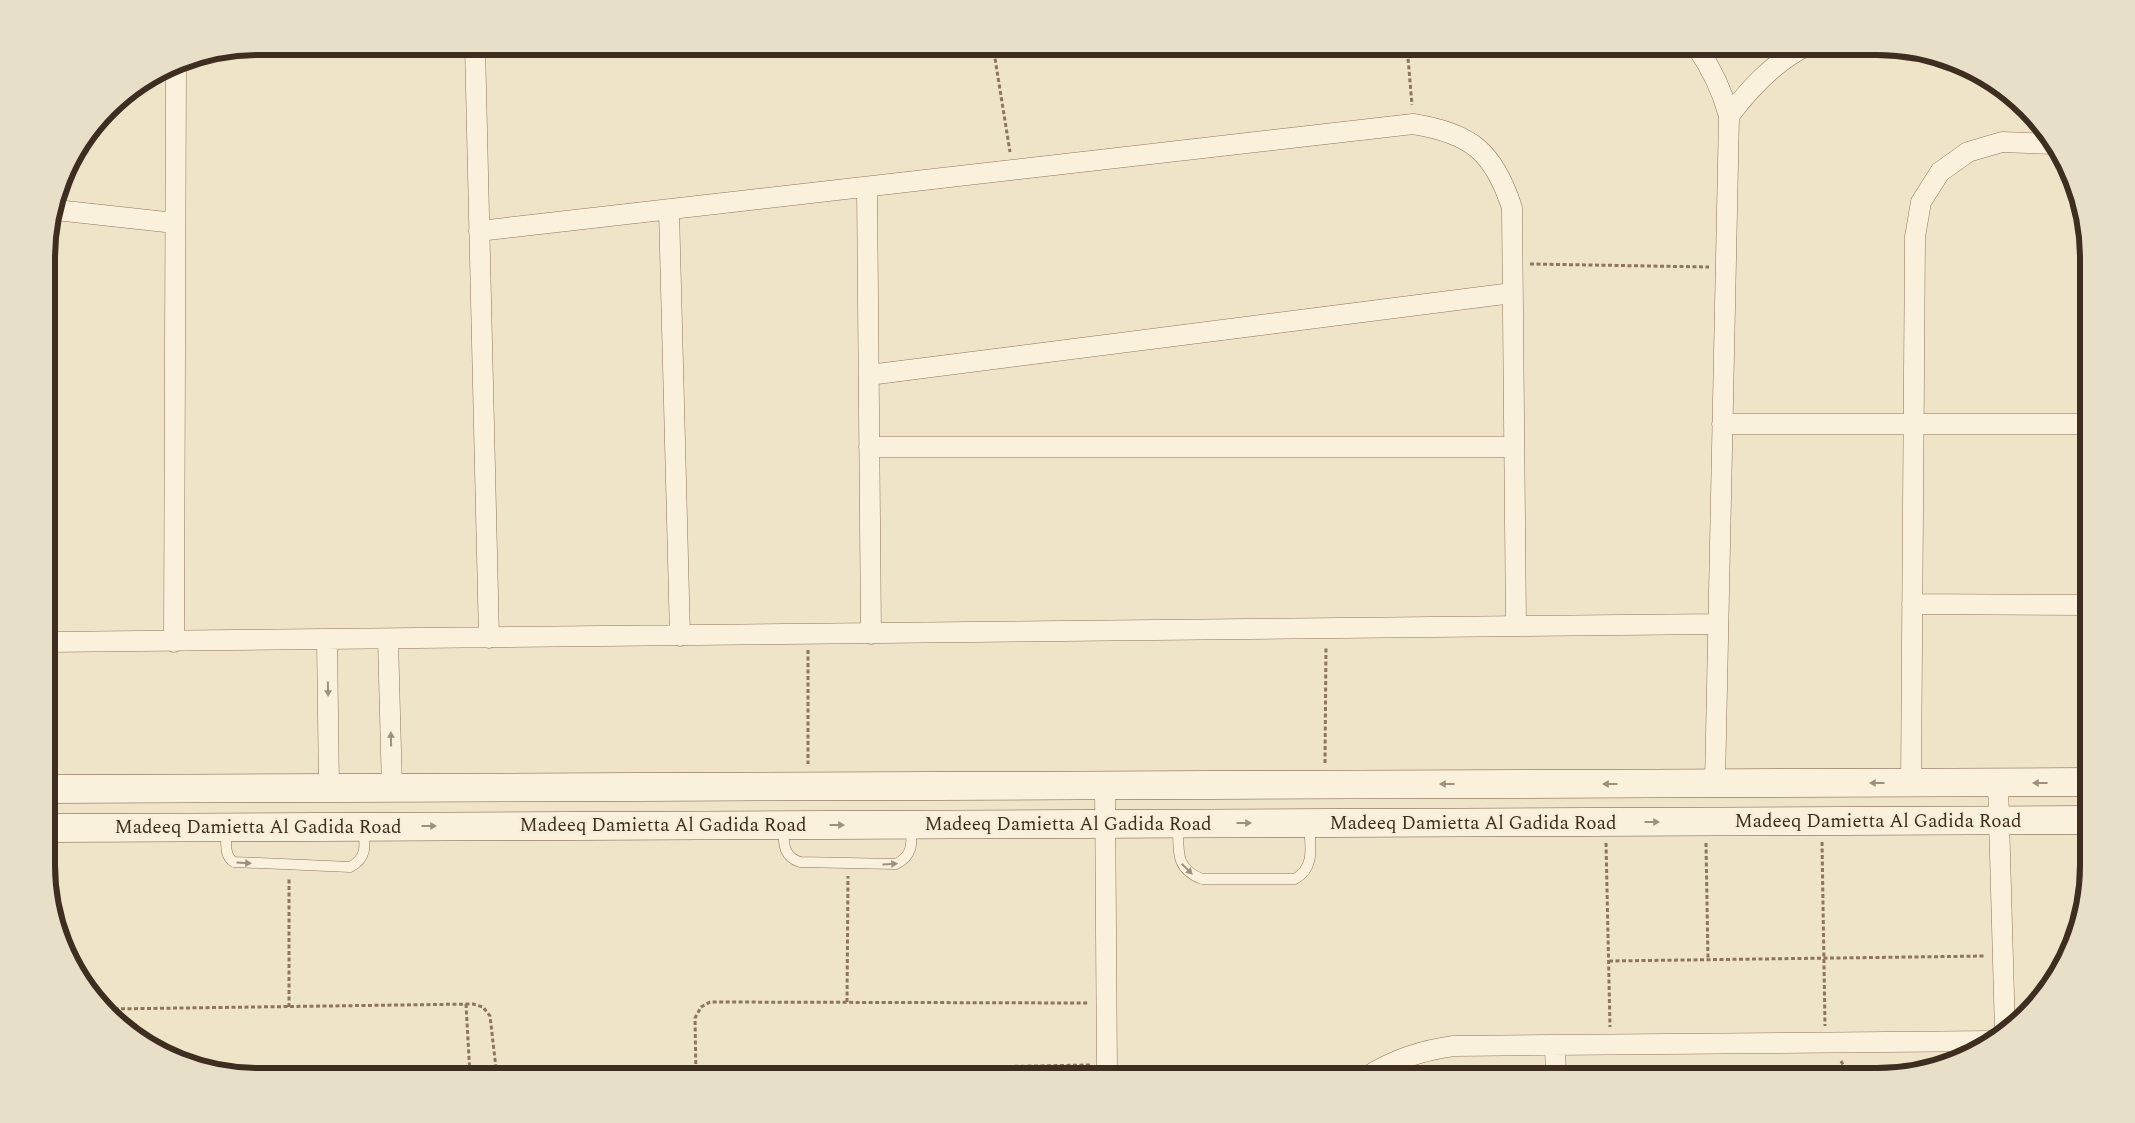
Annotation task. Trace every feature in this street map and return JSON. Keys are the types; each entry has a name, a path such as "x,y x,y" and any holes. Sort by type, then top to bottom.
{"street":[{"path":"475,55 489,638"},
{"path":"1702,55 1711,67 1722,91 1729,116 1715,783"},
{"path":"1729,116 1761,78 1792,55"},
{"path":"174,642 176,72"},
{"path":"479,232 1413,124 1441,128 1466,140 1488,158 1503,182 1512,208 1516,626"},
{"path":"1911,783 1915,237 1921,202 1940,172 1968,152 2002,142 2045,144"},
{"path":"867,187 871,634"},
{"path":"669,210 680,636"},
{"path":"61,211 175,223"},
{"path":"869,375 1512,293"},
{"path":"1722,424 2080,424"},
{"path":"869,447 1514,447"},
{"path":"1912,604 2080,605"},
{"path":"55,642 388,640 1718,624"},
{"path":"327,640 329,788"},
{"path":"388,640 392,788"},
{"name":"Madeeq Damietta Al Gadida Road","path":"55,789 2080,782"},
{"path":"1998,783 2005,1023"},
{"path":"1105,785 1107,1068"},
{"name":"Madeeq Damietta Al Gadida Road","path":"55,828 2080,820"},
{"path":"1384,1068 1406,1057 1438,1048 1454,1046 1977,1042"},
{"path":"1555,1045 1556,1068"}],"lane":[{"path":"1178,824 1180,861 1184,867 1202,879 1294,879 1300,876 1311,860 1309,823"},
{"path":"783,825 785,850 794,860 800,862 896,864 902,862 910,851 912,844 911,825"},
{"path":"226,827 227,853 230,860 238,863 350,867 359,862 365,850 364,826"}],"path":[{"path":"994,55 1013,170"},
{"path":"1408,55 1413,124"},
{"path":"1512,264 1726,267"},
{"path":"1324,785 1326,628"},
{"path":"808,634 808,786"},
{"path":"1606,822 1611,1045"},
{"path":"1706,822 1708,960"},
{"path":"1822,822 1825,1042"},
{"path":"847,1002 848,863"},
{"path":"289,865 289,1007"},
{"path":"1609,961 2002,956"},
{"path":"696,1068 695,1018 701,1007 715,1001 1107,1003"},
{"path":"466,1004 470,1068"},
{"path":"114,1009 466,1004 483,1008 490,1016 495,1068"},
{"path":"896,1068 995,1066 1040,1068"}]}
